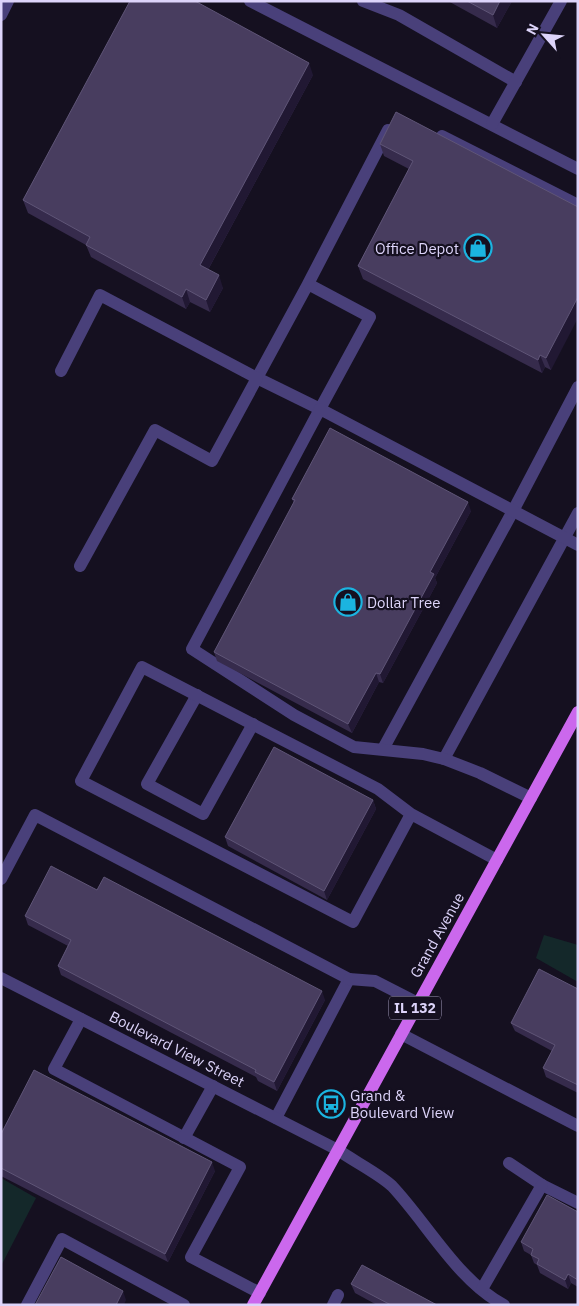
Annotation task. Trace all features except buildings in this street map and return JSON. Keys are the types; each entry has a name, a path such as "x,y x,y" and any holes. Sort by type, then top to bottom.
{"main road":[{"name":"Grand Avenue","path":"258,1301 401,1034 578,712"}],"street":[{"path":"250,1 578,169"},
{"path":"363,1 399,15 516,82"},
{"path":"492,124 560,1"},
{"path":"80,566 155,430 212,461 308,284 393,121"},
{"path":"432,130 578,205"},
{"path":"308,284 370,317 192,649 294,715 354,746 444,758 480,773 530,798"},
{"path":"61,371 100,295 578,545"},
{"path":"383,750 578,387"},
{"path":"444,758 578,513"},
{"path":"411,814 353,922 81,781 142,666 378,789 411,814 497,860"},
{"path":"197,695 147,784 203,814 253,724"},
{"path":"1,879 35,816 349,979 374,981 418,1004"},
{"name":"Boulevard View Street","path":"1,978 338,1150 390,1185 470,1280 494,1300 504,1305"},
{"path":"276,1118 349,979"},
{"path":"81,1019 54,1068 240,1167 191,1257 258,1301"},
{"path":"401,1034 578,1126"},
{"path":"184,1138 213,1086"},
{"path":"509,1163 542,1185 578,1203"},
{"path":"482,1289 542,1185"},
{"path":"27,1305 62,1239 166,1300 184,1305"}],"green space":[{"path":"544,935 578,945 578,982 536,958"},
{"path":"1,1178 36,1198 1,1266"}],"place":[{"name":"Office Depot","path":"478,248"},
{"name":"Dollar Tree","path":"348,602"},
{"name":"Grand & Boulevard View","path":"331,1104"}]}
